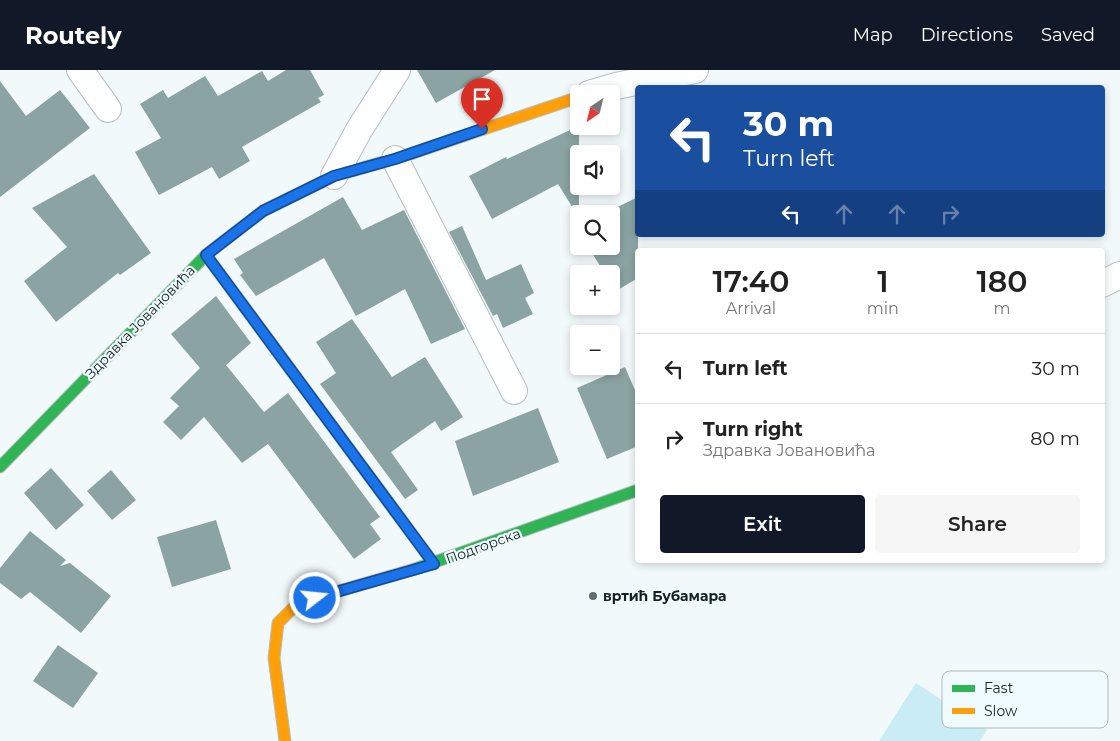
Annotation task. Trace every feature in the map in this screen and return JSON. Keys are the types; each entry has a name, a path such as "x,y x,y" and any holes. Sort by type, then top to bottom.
{"street":[{"path":"80,70 108,109"},
{"path":"334,176 359,130 397,70"},
{"path":"620,85 695,70"},
{"name":"Здравка Јовановића","path":"0,467 206,255 263,211 334,176 395,159 570,100"},
{"path":"395,159 514,391"},
{"path":"206,255 434,564"},
{"path":"1105,282 1120,275"},
{"name":"Подгорска","path":"285,741 274,658 278,623 298,602 434,564 635,491"}],"shaded area":[{"path":"916,683 942,700 942,728 984,728 987,730 980,741 879,741"}],"building":[{"path":"286,70 310,70 324,95 318,98 321,102 242,147 250,161 219,179 212,167 159,195 135,152 161,138 140,104 163,90 168,98 205,76 218,96 262,71 268,81"},
{"path":"417,70 495,70 436,103"},
{"path":"0,81 26,116 60,90 90,128 0,197"},
{"path":"570,130 570,135 579,135 579,145 570,145 570,195 579,195 579,205 571,205 558,184 492,219 469,176 506,157 507,159"},
{"path":"94,174 151,253 120,275 118,273 56,322 24,281 67,247 32,208"},
{"path":"343,197 362,230 404,210 465,329 431,344 405,289 356,316 324,258 256,296 240,275 243,273 234,259"},
{"path":"635,198 635,237 638,237 638,248 635,248 635,280 620,289 620,265 599,265 593,255 620,255 620,206"},
{"path":"462,226 486,280 521,264 534,293 525,298 533,314 503,328 497,314 493,316 449,232"},
{"path":"216,296 251,343 226,365 264,412 288,393 380,517 370,524 381,539 354,559 268,444 242,463 204,417 181,440 163,422 179,406 170,398 200,368 171,334"},
{"path":"352,319 392,377 425,357 463,417 441,431 435,421 391,452 418,490 405,499 320,384 336,373 316,342"},
{"path":"625,367 635,390 635,447 607,459 577,388 607,375 620,375 620,369"},
{"path":"538,408 559,462 473,496 455,441"},
{"path":"51,468 84,505 56,530 24,493"},
{"path":"111,470 136,500 112,520 87,491"},
{"path":"216,520 231,569 172,587 157,537"},
{"path":"30,531 66,560 60,566 70,563 111,596 81,633 30,592 21,599 0,583 0,568"},
{"path":"58,645 98,673 73,708 33,681"}],"traffic: fast":[{"path":"0,467 206,255 263,211 334,176 404,156"},
{"path":"206,255 434,564"},
{"path":"415,569 635,491"}],"traffic: slow":[{"path":"404,156 570,100"},
{"path":"285,741 274,658 278,623 298,603 415,569"}],"place":[{"name":"вртић Бубамара","path":"593,596"}],"route":[{"path":"315,598 434,564 206,255 263,211 334,176 395,159 482,129"}]}
